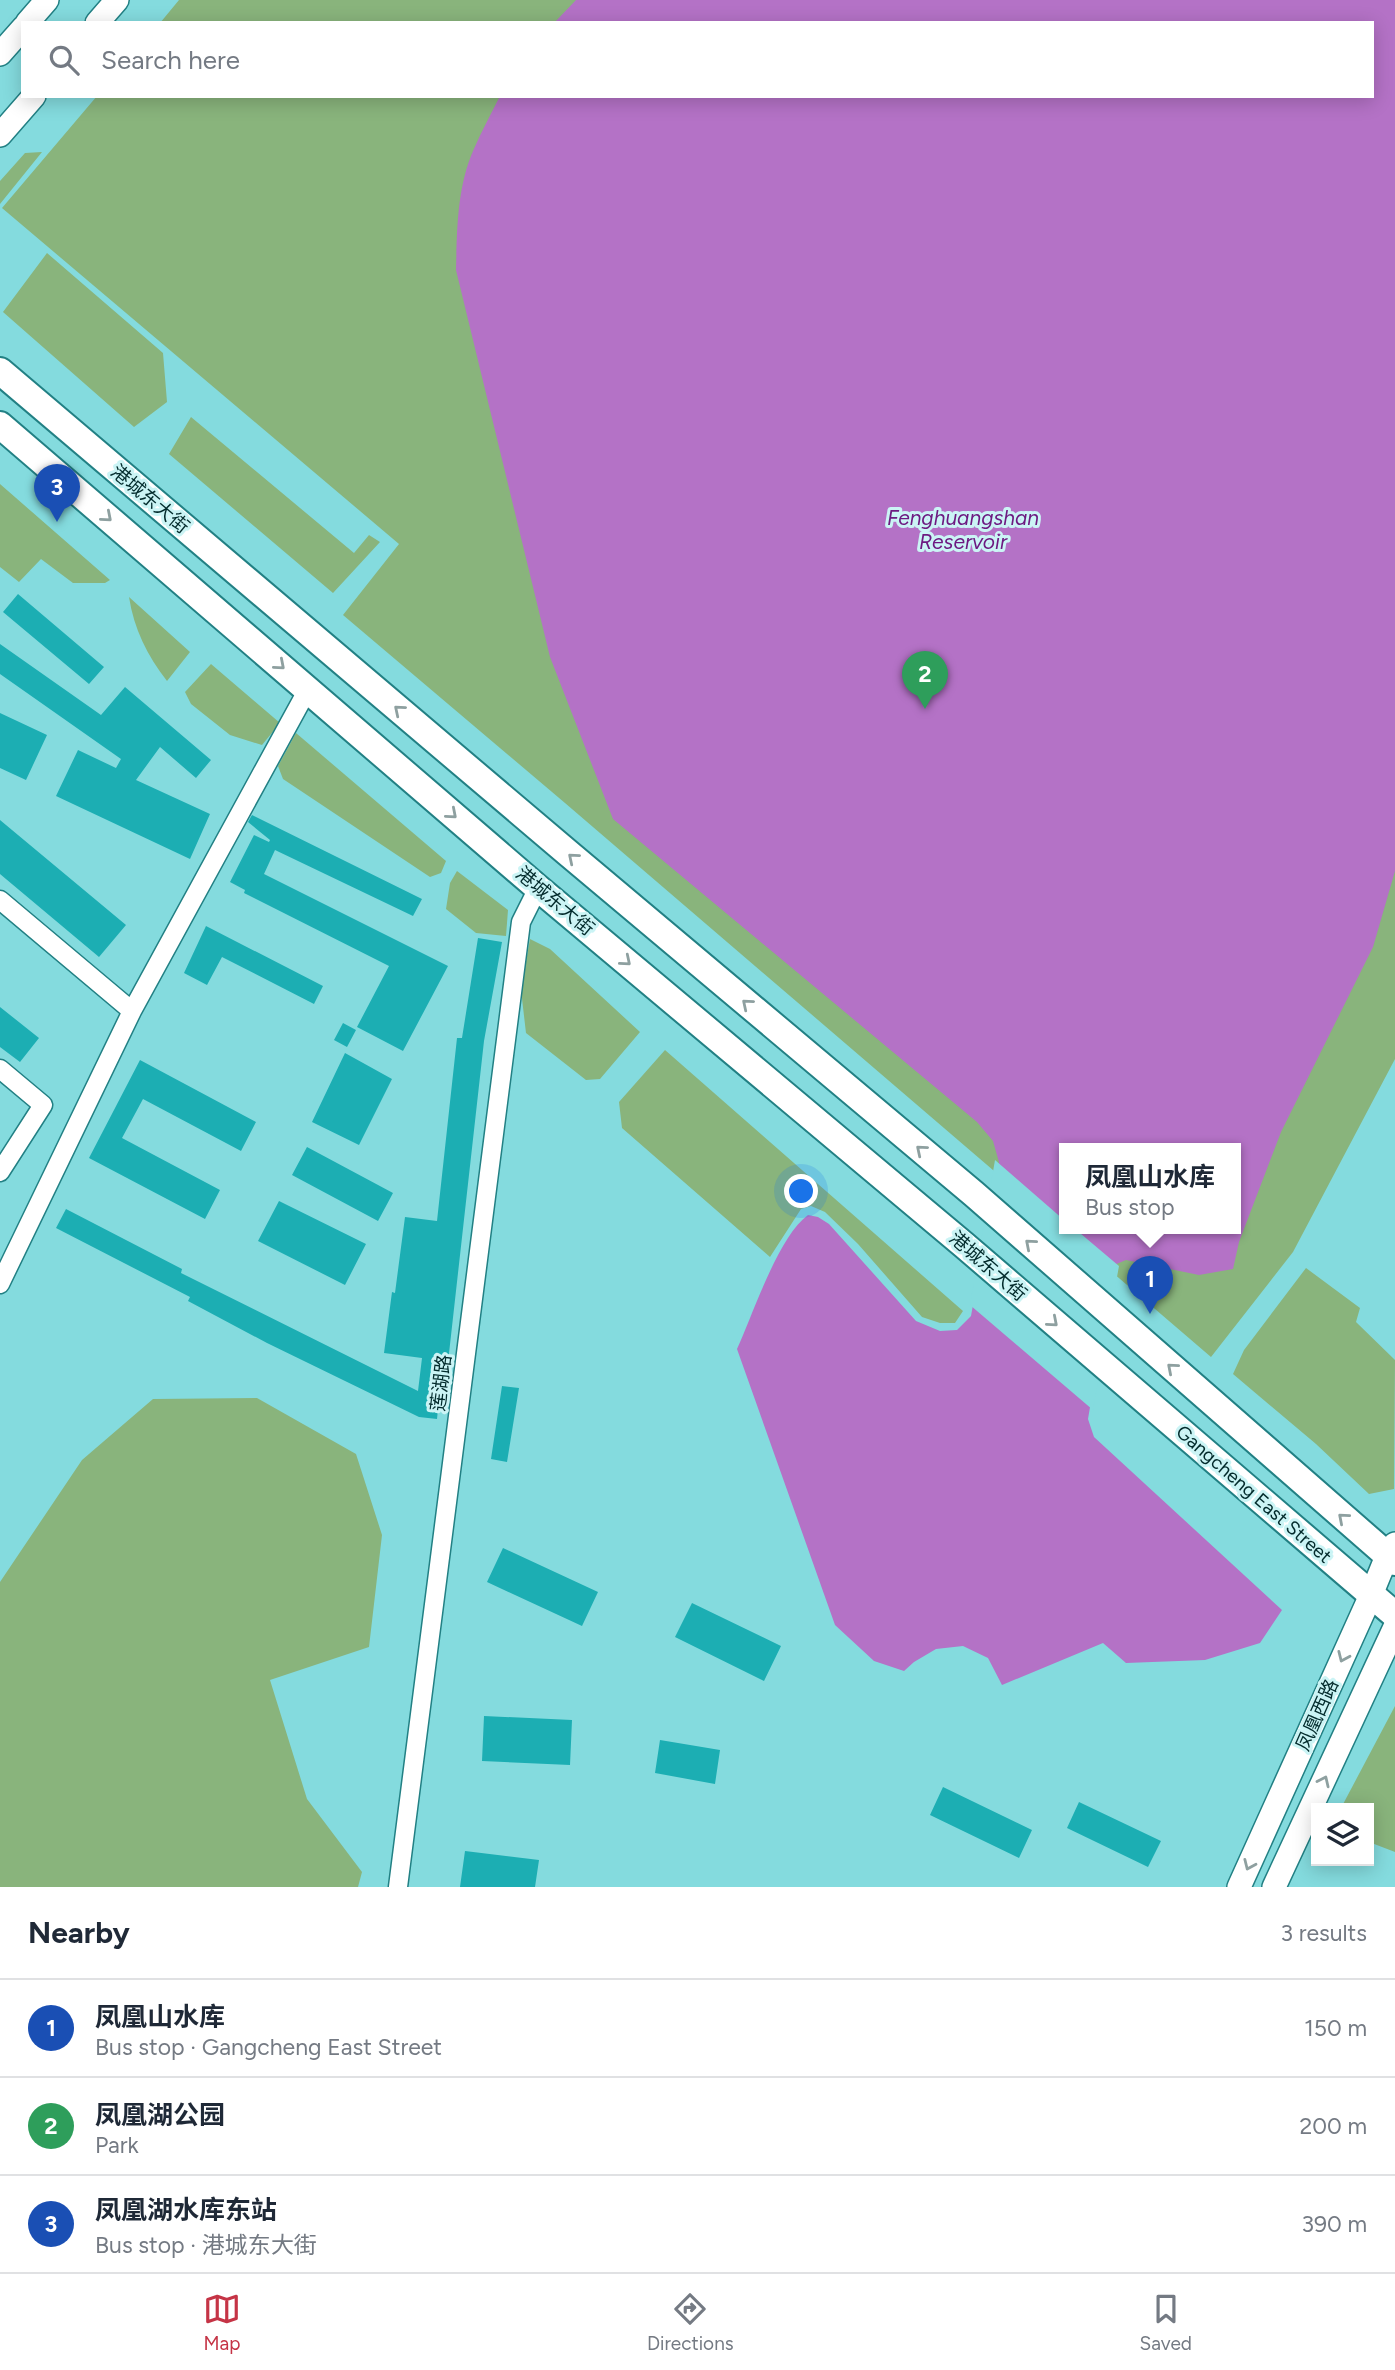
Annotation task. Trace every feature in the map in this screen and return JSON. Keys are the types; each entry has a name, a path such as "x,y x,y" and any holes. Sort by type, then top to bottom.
{"main road":[{"name":"港城东大街","path":"0,372 974,1194 1118,1322 1392,1554"},
{"name":"港城东大街","path":"0,425 538,888 1113,1373"},
{"name":"Gangcheng East Street","path":"1113,1373 1395,1615"}],"street":[{"path":"29,21 47,0"},
{"path":"99,21 117,0"},
{"path":"0,54 21,30"},
{"path":"0,135 32,98"},
{"path":"0,1284 132,1012 308,689"},
{"name":"莲湖路","path":"398,1887 521,922 538,888"},
{"path":"0,900 132,1012"},
{"path":"0,1069 43,1105 0,1172"},
{"name":"凤凰西路","path":"1239,1887 1392,1554"},
{"name":"凤凰西路","path":"1274,1887 1395,1627"}],"green space":[{"name":"Fenghuangshan Reservoir","path":"179,0 1395,0 1395,1059 1293,1252 1211,1357 1068,1234 1241,1234 1241,1143 1059,1143 1059,1227 343,615 399,544 2,208 95,98 1374,98 1374,21 162,21"},
{"path":"42,152 0,204 0,181 25,153"},
{"path":"47,253 163,353 167,402 134,427 3,312"},
{"path":"191,417 354,553 369,535 380,542 333,593 169,454"},
{"path":"0,484 110,580 105,583 73,583 41,559 19,582 0,567"},
{"path":"129,597 190,652 167,681 142,641"},
{"path":"211,664 280,723 262,745 230,735 191,704 185,692"},
{"path":"296,733 446,861 441,873 430,877 283,779 278,766"},
{"path":"457,871 508,910 506,936 476,933 446,909 450,883"},
{"path":"530,939 550,949 640,1032 600,1079 586,1080 526,1033 521,990"},
{"path":"665,1050 963,1311 955,1323 940,1323 922,1317 858,1244 825,1212 811,1206 801,1209 770,1257 622,1128 619,1102"},
{"path":"1306,1268 1360,1308 1356,1322 1395,1360 1394,1489 1369,1494 1316,1444 1233,1374 1244,1350"},
{"path":"257,1398 356,1454 382,1535 369,1647 270,1680 307,1799 362,1872 358,1887 0,1887 0,1582 82,1460 153,1399"},
{"path":"1395,1706 1395,1852 1374,1844 1374,1803 1344,1803"}],"water":[{"name":"Fenghuangshan Reservoir","path":"576,0 1395,0 1395,871 1373,947 1281,1132 1239,1242 1233,1269 1199,1275 1126,1260 1114,1265 1088,1419 1094,1437 1282,1610 1260,1643 1205,1660 1126,1663 1103,1643 1002,1685 988,1658 963,1646 936,1649 904,1671 874,1661 835,1625 737,1349 786,1240 808,1215 818,1217 829,1224 916,1321 940,1331 957,1330 971,1316 999,1162 993,1141 977,1122 613,819 550,657 456,270 461,195 468,165 499,98 1374,98 1374,21 556,21"}],"pier":[{"path":"995,1160 1059,1216 1059,1234 1081,1234 1119,1266 1093,1410 970,1305"}],"building":[{"path":"18,594 104,667 89,684 3,612"},
{"path":"0,644 101,715 125,687 211,760 196,778 160,747 136,780 210,814 190,859 56,796 78,750 116,768 121,759 0,674"},
{"path":"0,713 47,735 26,780 0,768"},
{"path":"252,815 422,899 413,916 275,850 264,874 448,966 403,1051 357,1027 389,966 244,893 245,890 230,882 254,835 269,842 270,840 248,822"},
{"path":"0,820 126,925 99,957 0,874"},
{"path":"206,926 323,986 314,1004 222,957 207,985 184,973"},
{"path":"478,938 502,942 484,1041 445,1389 440,1389 437,1419 419,1417 267,1343 188,1301 190,1297 56,1228 66,1209 182,1269 181,1273 418,1391 422,1358 384,1353 392,1292 395,1293 405,1217 437,1221 457,1038 462,1038"},
{"path":"0,1007 39,1038 20,1062 0,1047"},
{"path":"343,1023 356,1030 347,1047 334,1040"},
{"path":"345,1053 392,1079 359,1145 312,1122"},
{"path":"140,1060 256,1122 241,1151 143,1099 122,1138 220,1190 205,1219 89,1158"},
{"path":"307,1147 393,1193 378,1221 292,1175"},
{"path":"279,1201 366,1244 345,1285 258,1241"},
{"path":"502,1386 519,1388 507,1462 491,1459"},
{"path":"503,1548 598,1592 582,1626 487,1582"},
{"path":"692,1603 781,1646 764,1681 675,1637"},
{"path":"484,1716 572,1720 570,1765 482,1761"},
{"path":"660,1740 720,1750 715,1784 655,1773"},
{"path":"943,1787 1032,1830 1019,1858 930,1815"},
{"path":"1079,1802 1161,1841 1148,1867 1067,1828"},
{"path":"465,1851 539,1860 535,1887 460,1887"}],"place":[{"name":"凤凰湖水库东站","path":"57,522"},
{"name":"凤凰湖公园","path":"925,709"},
{"name":"凤凰山水库","path":"1150,1314"}]}
